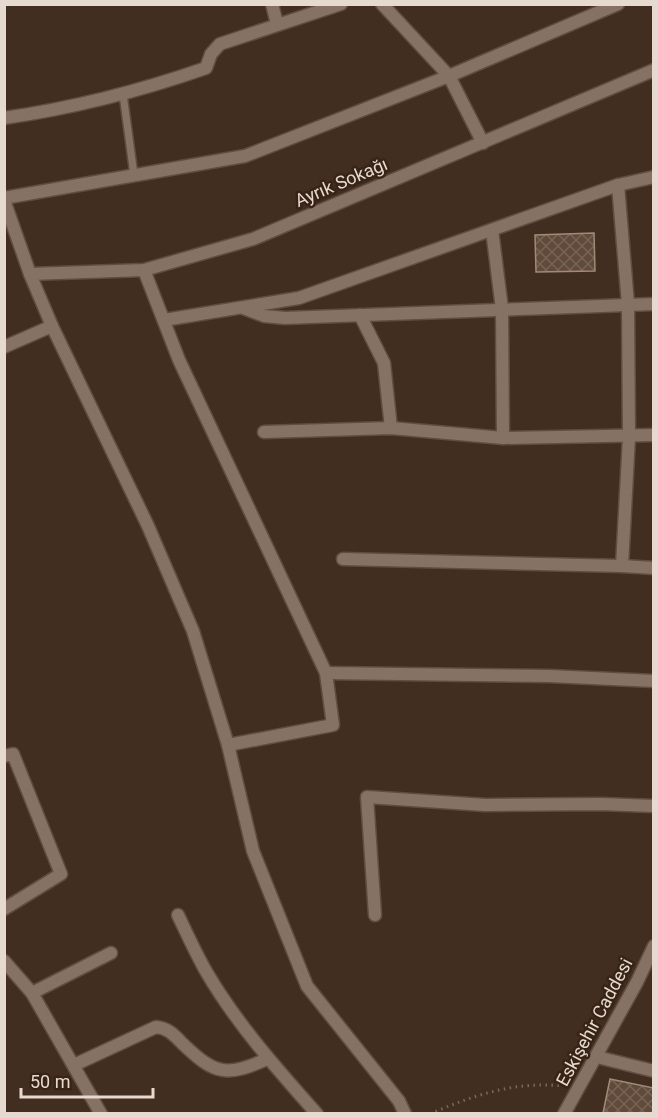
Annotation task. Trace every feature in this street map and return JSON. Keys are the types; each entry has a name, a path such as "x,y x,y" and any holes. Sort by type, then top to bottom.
{"street":[{"path":"272,4 277,24"},
{"path":"4,118 56,110 123,94 206,68 211,54 220,44 342,4"},
{"path":"382,4 449,76 483,143"},
{"path":"405,1113 399,1101 307,986 253,851 228,745 193,631 148,526 52,326 30,274 4,199 245,156 449,76 618,4"},
{"name":"Ayrık Sokağı","path":"30,274 144,270 253,239 654,70"},
{"path":"164,320 299,298 618,185 654,177"},
{"path":"618,185 628,304 629,437 622,566"},
{"path":"492,230 502,309 503,438"},
{"path":"144,270 184,371 326,673 333,725 228,745"},
{"path":"243,308 273,318 654,304"},
{"path":"360,315 384,363 391,428"},
{"path":"4,347 52,326"},
{"path":"264,432 391,428 503,438 654,435"},
{"path":"343,559 654,568"},
{"path":"326,673 549,676 654,681"},
{"path":"4,756 13,754 60,874 4,909"},
{"path":"375,915 367,797 485,805 654,806"},
{"path":"178,915 207,972 267,1059 317,1113"},
{"name":"Eskişehir Caddesi","path":"564,1113 638,982 654,946"},
{"path":"32,993 111,953"},
{"path":"6,965 32,993 101,1113"},
{"path":"74,1065 156,1027 172,1032 202,1063 213,1069 225,1072 246,1068 267,1059"},
{"path":"597,1057 654,1071"}],"lane":[{"path":"123,94 134,175"}],"path":[{"path":"430,1113 505,1087 542,1084 580,1088"}],"building":[{"path":"594,233 595,271 536,272 535,235"},
{"path":"610,1079 654,1088 654,1114 603,1113"}]}
